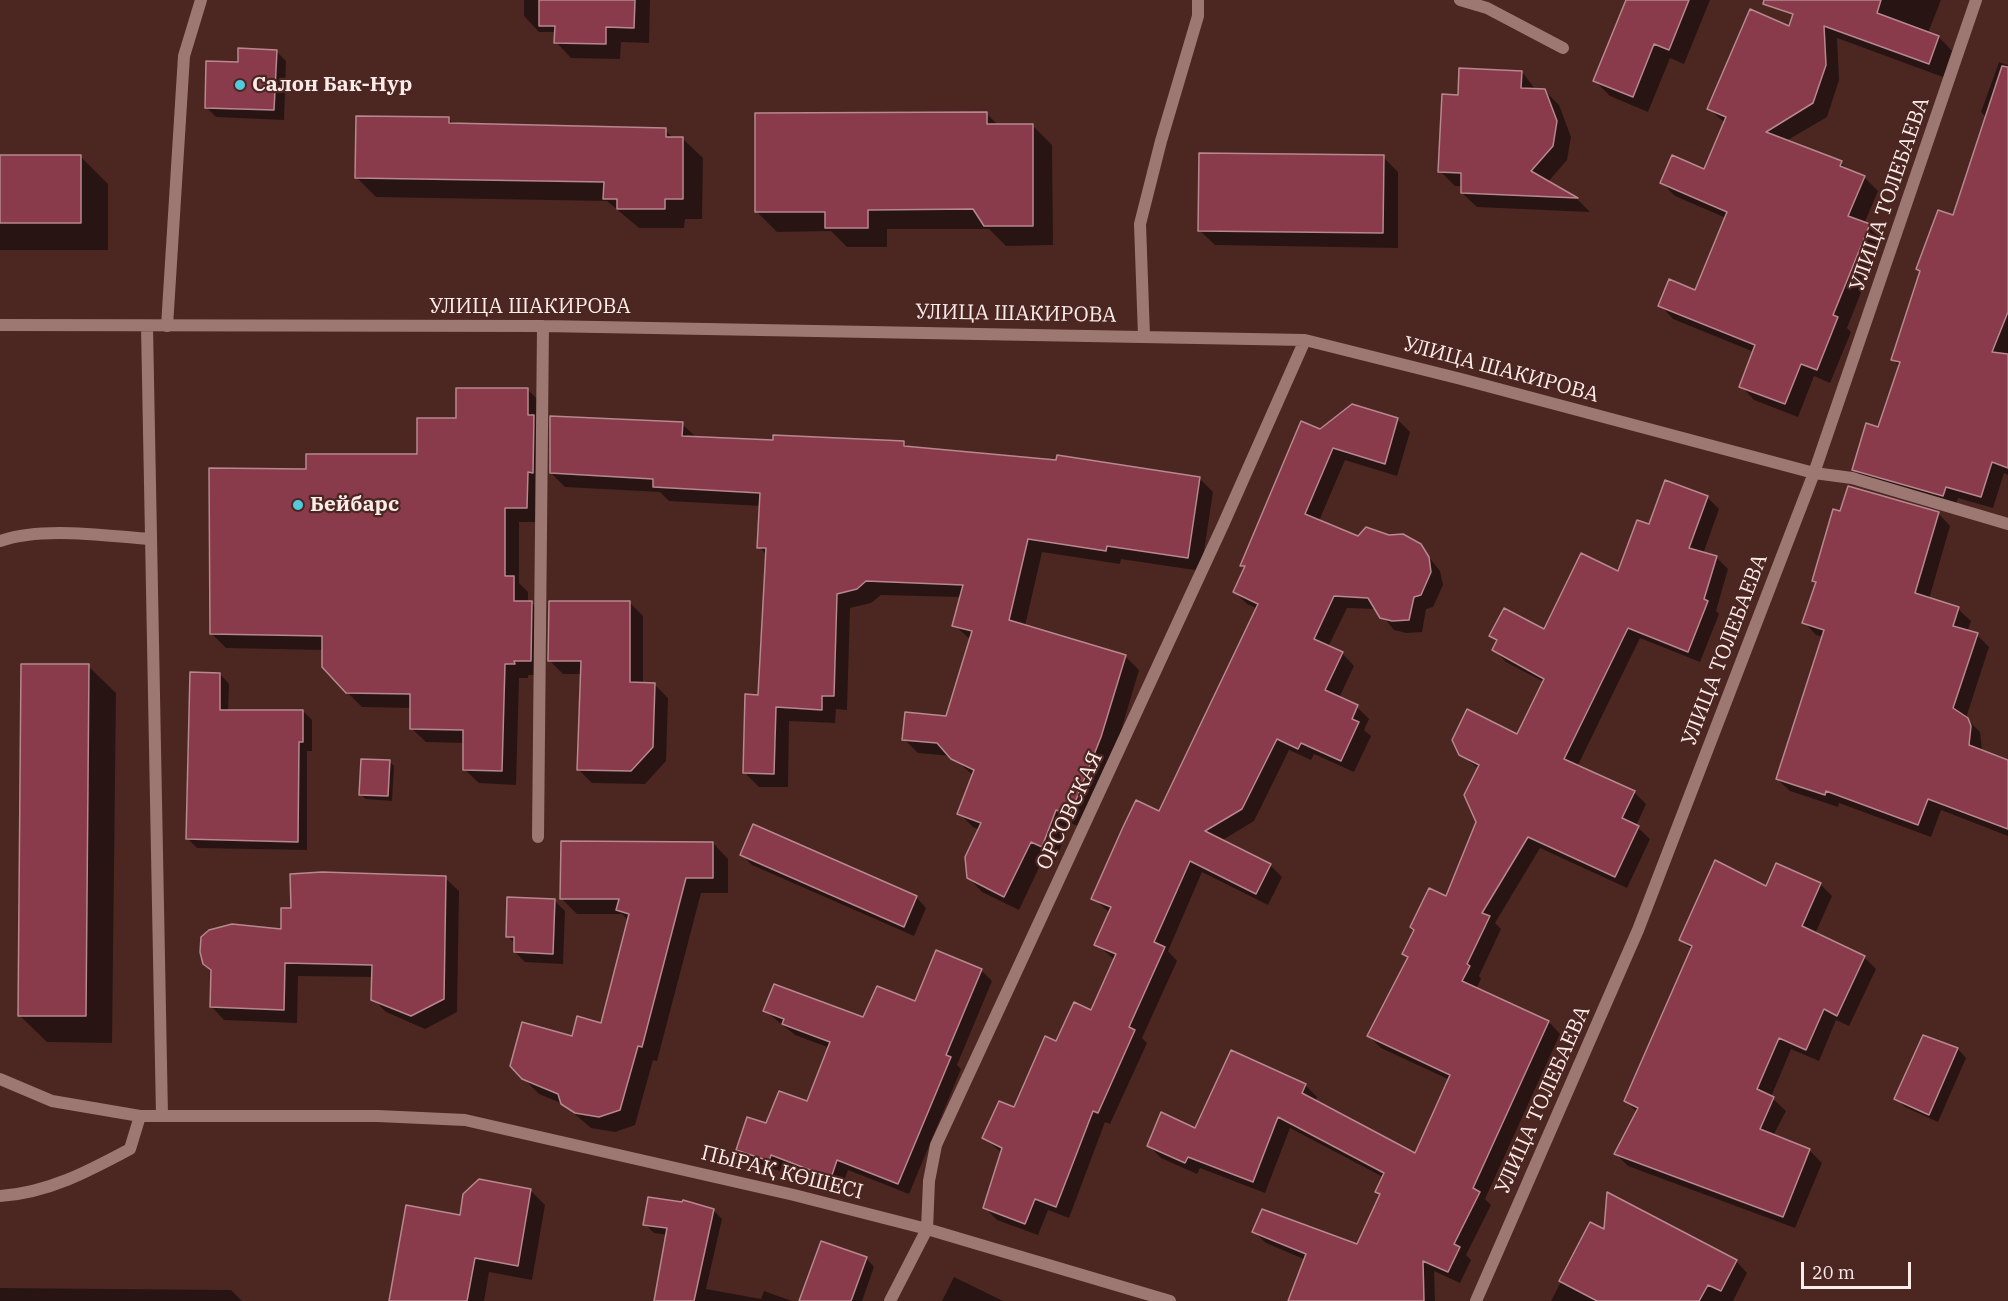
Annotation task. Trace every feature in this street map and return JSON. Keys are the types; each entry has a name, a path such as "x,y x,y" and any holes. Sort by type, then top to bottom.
{"street":[{"path":"167,326 184,56 201,0"},
{"path":"1144,336 1140,225 1161,141 1198,16 1198,0"},
{"path":"1460,0 1487,8 1563,48"},
{"name":"УЛИЦА ТОЛЕБАЕВА","path":"1476,1301 1638,930 1814,474 1977,0"},
{"name":"УЛИЦА ШАКИРОВА","path":"0,325 543,326 1305,340 1461,379 1814,474 1852,478 2008,524"},
{"path":"147,326 162,1116"},
{"path":"538,837 543,326"},
{"name":"ОРСОВСКАЯ","path":"890,1301 927,1229 929,1181 936,1145 1218,536 1305,340"},
{"path":"0,541 18,535 84,535 151,539"},
{"name":"ПЫРАҚ КӨШЕСІ","path":"0,1079 52,1101 140,1116 378,1116 465,1119 794,1195 927,1229 1170,1301"},
{"path":"0,1196 23,1195 80,1176 130,1149 140,1116"}],"building":[{"path":"539,0 635,0 634,28 606,27 606,44 554,43 555,26 539,26"},
{"path":"1626,0 1689,0 1669,50 1654,44 1633,97 1593,81"},
{"path":"1764,0 1881,0 1877,13 1939,36 1929,64 1824,26 1826,65 1813,103 1766,132 1842,161 1840,166 1865,176 1848,216 1870,224 1833,315 1838,317 1817,370 1801,364 1785,404 1739,387 1755,345 1658,306 1669,279 1695,290 1727,212 1660,183 1672,155 1704,169 1726,117 1707,109 1750,9 1789,26 1793,14 1763,4"},
{"name":"Салон Бак-Нур","path":"238,48 277,50 274,110 205,108 206,61 238,62"},
{"path":"2002,66 2008,67 2008,312 1992,352 2008,354 2008,468 1992,462 1981,497 1946,487 1943,496 1852,470 1866,423 1878,427 1900,362 1891,360 1920,271 1916,269 1938,210 1953,215"},
{"path":"1459,68 1522,71 1521,88 1545,89 1557,121 1553,146 1531,171 1578,198 1461,193 1461,173 1438,172 1442,94 1458,95"},
{"path":"987,112 987,124 1033,124 1033,226 984,226 973,209 868,210 868,228 825,228 825,212 755,212 755,113"},
{"path":"356,116 449,117 449,123 666,128 666,137 683,137 683,199 665,199 665,209 617,209 617,199 603,199 604,182 355,178"},
{"path":"1199,153 1384,155 1383,233 1198,231"},
{"path":"0,155 81,155 81,223 0,223"},
{"path":"456,388 528,388 528,415 534,415 533,473 528,472 527,508 505,508 505,576 514,576 514,601 532,601 531,661 514,661 515,664 505,664 502,771 463,770 463,730 410,729 410,694 346,693 322,667 322,636 210,634 209,468 306,469 306,454 417,454 417,418 456,418"},
{"path":"1352,404 1398,418 1385,464 1333,448 1305,514 1358,536 1366,527 1389,535 1403,534 1421,544 1429,557 1431,572 1421,595 1414,597 1409,620 1392,621 1380,618 1368,598 1334,596 1314,639 1343,652 1325,690 1358,705 1352,719 1359,722 1341,761 1301,743 1298,749 1277,739 1242,809 1205,831 1271,864 1256,894 1190,861 1154,942 1165,947 1129,1027 1135,1030 1098,1113 1093,1111 1056,1207 1035,1199 1025,1224 983,1208 1002,1148 982,1138 999,1101 1014,1107 1045,1036 1056,1041 1074,1002 1091,1010 1116,954 1094,945 1111,907 1091,899 1123,827 1136,800 1159,811 1258,604 1233,592 1245,566 1240,566 1301,421 1320,429"},
{"path":"550,416 683,422 682,436 773,440 773,435 904,441 904,446 1056,460 1057,455 1200,477 1188,558 1107,546 1106,551 1028,539 1009,620 1126,655 1101,737 1070,815 1056,810 1042,847 1031,842 1004,897 967,878 965,857 981,823 957,814 974,770 951,759 937,743 902,740 905,712 946,716 972,631 952,626 963,585 866,581 857,589 837,594 834,696 822,696 822,710 776,707 774,774 743,773 745,694 758,695 766,548 757,548 760,493 653,487 653,479 550,473"},
{"path":"1665,480 1708,496 1689,548 1717,556 1704,599 1708,601 1688,652 1628,628 1564,759 1635,791 1622,818 1639,826 1615,877 1528,837 1482,913 1490,916 1467,964 1470,966 1462,981 1549,1021 1473,1188 1480,1192 1454,1244 1460,1247 1448,1272 1423,1261 1424,1301 1288,1301 1306,1254 1252,1232 1262,1209 1357,1244 1380,1194 1375,1192 1384,1173 1278,1117 1253,1182 1188,1157 1185,1163 1147,1146 1161,1112 1195,1128 1231,1050 1306,1084 1302,1093 1415,1153 1450,1075 1367,1036 1408,957 1402,954 1414,930 1410,927 1429,888 1446,896 1476,822 1464,795 1479,765 1459,755 1452,740 1467,709 1517,734 1544,679 1492,650 1497,640 1489,636 1504,608 1544,629 1581,553 1618,571 1637,520 1649,524"},
{"path":"1848,486 1939,512 1915,593 1959,607 1953,626 1978,633 1953,708 1968,718 1971,726 1969,745 2008,760 2008,829 1928,799 1918,825 1826,791 1825,795 1776,779 1824,630 1802,623 1816,582 1812,581 1833,509 1840,511"},
{"path":"549,601 630,601 630,682 655,683 653,747 631,771 577,770 581,661 548,661"},
{"path":"21,664 89,664 86,1016 18,1016"},
{"path":"190,672 220,673 220,710 303,710 303,742 299,742 298,842 186,839"},
{"path":"361,759 390,760 388,796 359,795"},
{"path":"753,824 917,896 904,927 740,855"},
{"path":"561,841 713,842 713,878 686,878 642,1047 638,1046 620,1110 599,1117 575,1113 561,1104 558,1094 522,1079 510,1066 522,1022 572,1036 577,1016 601,1023 629,914 616,910 619,899 560,899"},
{"path":"1715,860 1766,886 1776,863 1821,883 1802,926 1865,956 1837,1016 1824,1009 1806,1050 1779,1038 1757,1089 1774,1097 1760,1129 1810,1149 1783,1217 1614,1154 1638,1108 1624,1101 1692,946 1679,940"},
{"path":"322,872 446,876 444,999 411,1016 371,1000 372,965 285,963 284,1010 210,1007 211,970 203,964 200,952 201,937 209,930 232,924 281,929 281,908 291,908 290,874"},
{"path":"507,897 555,899 553,954 514,952 514,937 506,937"},
{"path":"936,950 982,969 946,1055 951,1057 898,1184 837,1160 831,1178 771,1155 769,1161 736,1150 747,1117 766,1123 779,1091 807,1101 830,1042 782,1024 784,1019 763,1011 774,984 863,1017 877,986 915,1001"},
{"path":"1923,1035 1958,1048 1929,1115 1894,1099"},
{"path":"479,1179 531,1189 518,1266 475,1258 467,1301 389,1301 406,1205 460,1215 463,1194"},
{"path":"1607,1192 1737,1260 1721,1291 1708,1285 1699,1301 1597,1301 1559,1281 1590,1222 1604,1229"},
{"path":"648,1197 682,1202 683,1200 714,1209 694,1301 654,1301 667,1228 643,1225"},
{"path":"821,1241 867,1257 851,1301 799,1301"}],"place":[{"name":"Салон Бак-Нур","path":"240,85"},
{"name":"Бейбарс","path":"298,505"}]}
